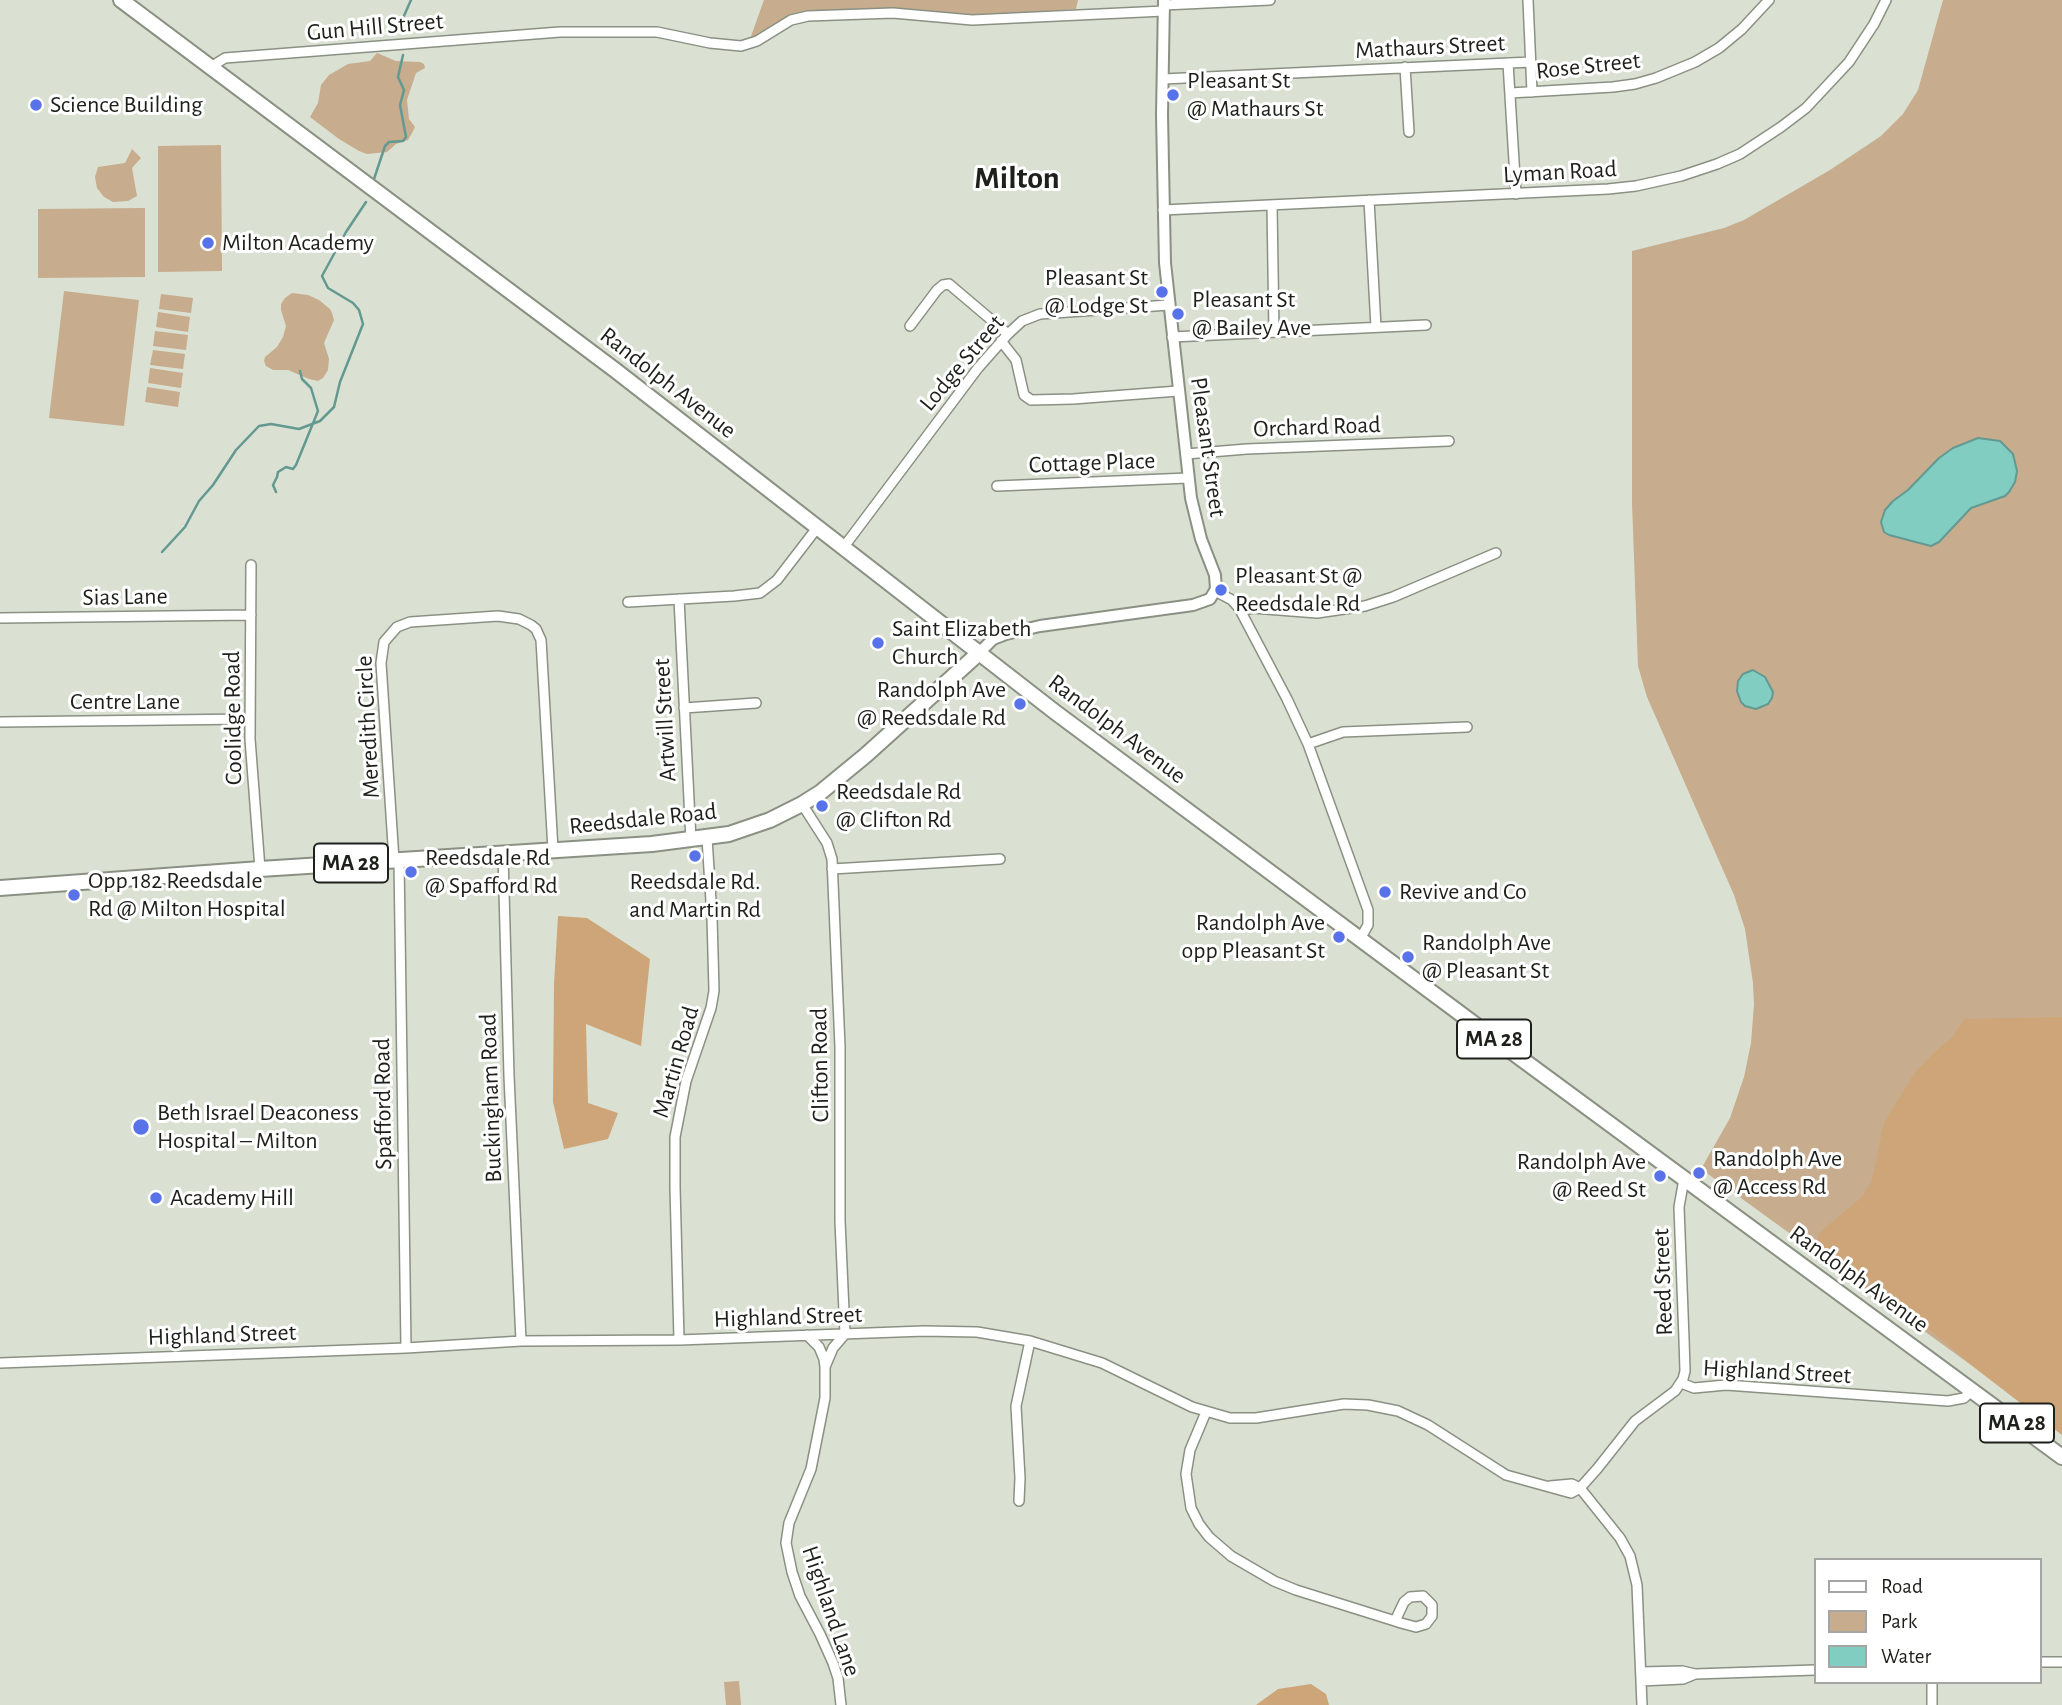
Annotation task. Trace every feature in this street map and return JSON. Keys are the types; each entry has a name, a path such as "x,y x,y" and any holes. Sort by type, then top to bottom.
{"main road":[{"name":"Randolph Avenue","path":"121,0 615,370 979,653 1360,939 2062,1457"},
{"name":"Reedsdale Road","path":"0,888 691,840 746,829 802,804 843,775 979,653"}],"street":[{"name":"Gun Hill Street","path":"212,69 225,58 560,32 657,32 710,43 741,46 757,41 791,20 808,16 885,13 972,20 1164,5 1270,0"},
{"path":"1528,0 1532,92"},
{"name":"Rose Street","path":"1510,93 1624,86 1675,71 1707,55 1730,39 1752,20 1769,0"},
{"name":"Lyman Road","path":"1163,211 1621,188 1695,172 1740,154 1790,121 1832,82 1868,33 1885,0"},
{"name":"Pleasant Street","path":"1164,5 1163,211 1169,306 1188,478 1195,520 1216,579 1215,591"},
{"name":"Mathaurs Street","path":"1163,79 1531,62"},
{"path":"1508,63 1516,194"},
{"path":"1405,67 1409,132"},
{"path":"1369,200 1376,327"},
{"path":"1272,205 1275,331"},
{"path":"910,326 934,294 946,284 955,288 1004,337 1016,360 1024,395 1031,400 1178,391"},
{"name":"Lodge Street","path":"843,548 970,378 1004,337 1022,321 1040,314 1169,306"},
{"path":"1172,337 1426,325"},
{"name":"Orchard Road","path":"1186,454 1247,449 1450,442"},
{"name":"Cottage Place","path":"997,486 1188,478"},
{"path":"628,601 760,593 777,580 817,528"},
{"path":"1241,611 1253,608 1317,612 1365,606 1393,597 1496,553"},
{"name":"Coolidge Road","path":"251,565 250,719 260,869"},
{"path":"1215,591 1232,600 1241,611 1308,744 1368,910 1368,925 1360,939"},
{"name":"Reedsdale Road","path":"979,653 995,638 1013,632 1193,605 1208,601 1215,591"},
{"name":"Artwill Street","path":"679,598 691,840"},
{"name":"Sias Lane","path":"0,618 251,615"},
{"name":"Meredith Circle","path":"396,860 381,663 384,642 397,627 410,622 498,616 519,619 530,625 541,640 554,850"},
{"path":"684,708 756,704"},
{"name":"Centre Lane","path":"0,722 250,719"},
{"path":"1308,744 1343,732 1467,727"},
{"name":"Clifton Road","path":"802,804 829,848 832,869 840,1060 841,1233 845,1334"},
{"name":"Martin Road","path":"679,1340 675,1137 686,1082 712,1008 714,991 707,838"},
{"name":"Buckingham Road","path":"503,854 509,1076 521,1341"},
{"path":"832,869 1000,859"},
{"name":"Spafford Road","path":"396,860 406,1348"},
{"name":"Reed Street","path":"1681,1383 1685,1366 1679,1201 1684,1179"},
{"name":"Highland Street","path":"0,1363 406,1348 521,1341 679,1340 967,1331 1030,1341 1110,1366 1206,1412 1230,1418 1244,1419 1344,1404 1391,1409 1422,1422 1506,1475 1541,1485 1572,1483 1580,1488 1635,1421 1675,1391 1681,1383 1694,1388 1726,1385 1948,1401 1964,1398 1972,1390"},
{"name":"Highland Lane","path":"841,1705 838,1678 820,1634 800,1596 786,1543 789,1523 811,1469 823,1409 825,1367 833,1348 845,1334"},
{"path":"807,1335 819,1347 825,1367"},
{"path":"1019,1501 1016,1406 1030,1341"},
{"path":"1206,1412 1190,1450 1186,1474 1191,1508 1209,1537 1237,1560 1274,1581 1395,1621 1413,1626 1426,1624 1433,1613 1431,1603 1420,1595 1412,1596 1405,1600 1395,1621"},
{"path":"1580,1488 1620,1538 1633,1562 1638,1593 1642,1705"},
{"path":"2041,1662 2062,1662"},
{"path":"1641,1676 1682,1679 1695,1674 1814,1670"},
{"path":"1932,1684 1932,1705"}],"green space":[{"path":"764,0 1078,0 1076,9 982,15 945,15 894,9 806,12 785,18 750,39"},
{"path":"1943,0 2062,0 2062,1356 1971,1365 1701,1169 1730,1118 1744,1077 1751,1043 1753,983 1745,929 1734,895 1647,697 1638,666 1632,503 1632,251 1724,228 1744,220 1830,170 1881,136 1903,114 1918,90"},
{"path":"377,53 396,61 420,62 425,68 416,73 407,100 409,119 415,127 408,140 396,144 387,152 367,154 339,139 310,117 318,103 321,85 329,75 348,64 370,61"},
{"path":"221,145 222,271 158,272 158,146"},
{"path":"132,149 141,158 132,168 137,196 128,201 113,202 104,197 97,188 95,177 98,167 125,163"},
{"path":"145,208 145,277 38,278 38,209"},
{"path":"64,291 139,300 124,426 49,418"},
{"path":"292,293 319,300 332,313 334,320 324,343 329,359 328,370 318,381 288,370 273,370 266,366 264,361 283,337 286,326 281,304"},
{"path":"161,294 193,298 191,313 159,309"},
{"path":"158,312 190,317 188,332 156,327"},
{"path":"155,331 188,335 186,350 153,346"},
{"path":"153,350 185,354 183,369 150,365"},
{"path":"150,368 183,373 181,388 148,383"},
{"path":"147,387 180,392 178,407 145,402"},
{"path":"739,1681 741,1705 726,1705 724,1682"}],"shaded area":[{"path":"558,916 587,918 650,959 641,1046 586,1024 588,1103 618,1113 608,1139 564,1149 553,1102 554,984"},
{"path":"2062,1017 2062,1435 1971,1365 1892,1297 1825,1253 1817,1242 1819,1233 1863,1196 1872,1180 1884,1123 1914,1074 1953,1036 1964,1019"},
{"path":"1311,1684 1326,1694 1329,1705 1256,1705 1278,1689"}],"water":[{"path":"1978,438 2000,441 2013,454 2017,471 2015,482 2005,496 1971,508 1939,542 1931,546 1884,532 1881,522 1885,510 1893,501 1908,490 1939,458 1953,448"},
{"path":"1753,670 1765,677 1773,692 1768,704 1756,709 1745,706 1737,691 1738,681 1743,674"}],"waterway":[{"path":"403,29 403,18 411,0"},
{"path":"373,182 385,146 389,142 403,141 406,137 400,105 404,90 398,77 403,55"},
{"path":"162,552 185,527 199,501 236,450 259,426 271,424 299,429 320,421 334,407 340,382 363,324 359,310 353,303 328,288 322,276 366,202"},
{"path":"276,492 273,485 278,472 286,467 293,469 296,465 318,411 311,388 302,379 300,371"}],"place":[{"name":"Pleasant St @ Mathaurs St","path":"1173,95"},
{"name":"Science Building","path":"36,105"},
{"name":"Milton Academy","path":"208,243"},
{"name":"Pleasant St @ Lodge St","path":"1162,292"},
{"name":"Pleasant St @ Bailey Ave","path":"1178,314"},
{"name":"Pleasant St @ Reedsdale Rd","path":"1221,590"},
{"name":"Saint Elizabeth Church","path":"878,643"},
{"name":"Randolph Ave @ Reedsdale Rd","path":"1020,704"},
{"name":"Reedsdale Rd @ Clifton Rd","path":"822,806"},
{"name":"Reedsdale Rd. and Martin Rd","path":"695,856"},
{"name":"Reedsdale Rd @ Spafford Rd","path":"411,872"},
{"name":"Revive and Co","path":"1385,892"},
{"name":"Opp 182 Reedsdale Rd @ Milton Hospital","path":"74,895"},
{"name":"Randolph Ave opp Pleasant St","path":"1339,937"},
{"name":"Randolph Ave @ Pleasant St","path":"1408,957"},
{"name":"Beth Israel Deaconess Hospital – Milton","path":"141,1127"},
{"name":"Randolph Ave @ Access Rd","path":"1699,1173"},
{"name":"Randolph Ave @ Reed St","path":"1660,1176"},
{"name":"Academy Hill","path":"156,1198"}],"district":[{"name":"Milton","path":"1017,178"}]}
